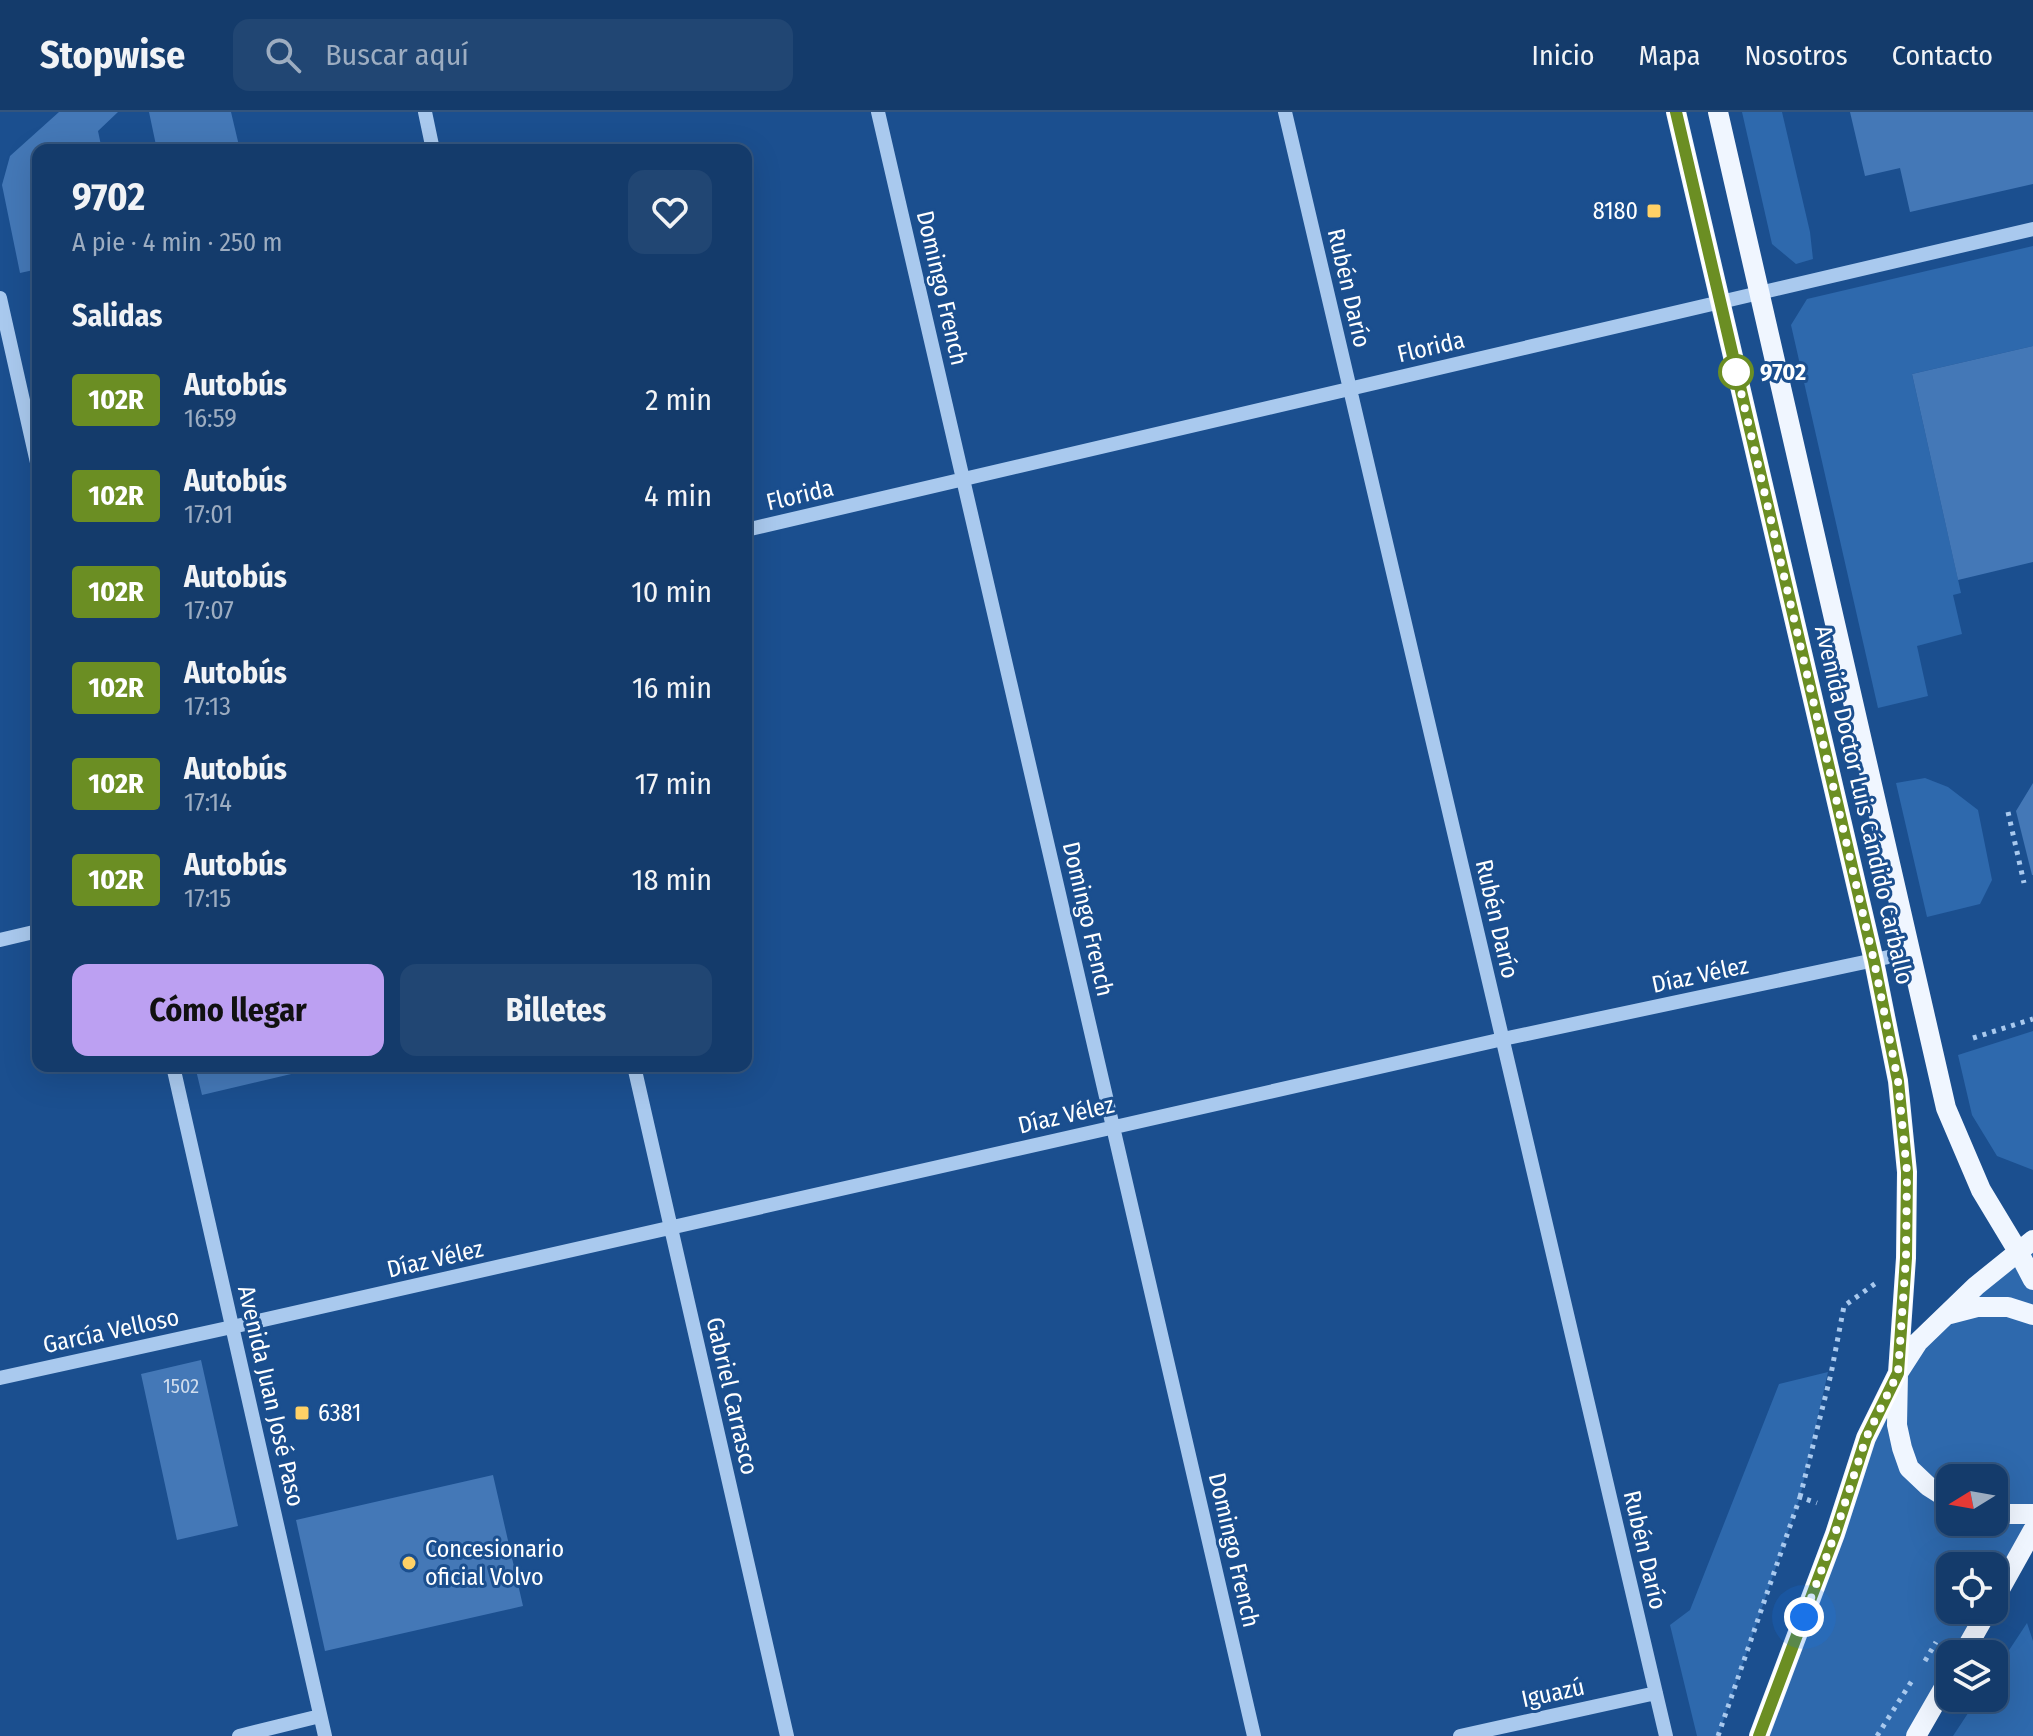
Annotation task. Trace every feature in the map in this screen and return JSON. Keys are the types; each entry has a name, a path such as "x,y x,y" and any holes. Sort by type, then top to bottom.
{"main road":[{"name":"Avenida Doctor Luis Cándido Carballo","path":"1676,112 1874,961 1898,1081 1907,1172 1897,1425 1909,1468 1936,1491"},
{"name":"Avenida Doctor Luis Cándido Carballo","path":"1718,112 1946,1108 1981,1190 2026,1247 2033,1280"},
{"path":"1759,1736 1835,1534 1866,1438 1898,1373 1918,1342 1976,1286 2026,1247"},
{"path":"1946,1315 1977,1307 2008,1307 2033,1315"},
{"path":"2008,1514 2033,1514"},
{"path":"2008,1575 2033,1530"},
{"path":"1916,1736 1936,1701"}],"street":[{"path":"425,112 432,144"},
{"name":"Domingo French","path":"878,112 1254,1736"},
{"name":"Rubén Darío","path":"1285,112 1666,1736"},
{"name":"Florida","path":"752,529 2033,229"},
{"path":"0,298 32,440"},
{"path":"0,940 32,932"},
{"name":"Díaz Vélez","path":"232,1327 1503,1039 1912,952"},
{"name":"Avenida Juan José Paso","path":"174,1072 325,1736"},
{"name":"Gabriel Carrasco","path":"635,1072 787,1736"},
{"name":"García Velloso","path":"0,1378 232,1327"},
{"name":"Iguazú","path":"1460,1736 1656,1693"},
{"path":"239,1736 320,1716"}],"path":[{"path":"2008,812 2024,883"},
{"path":"1973,1038 2033,1019"},
{"path":"1718,1736 1800,1497 1831,1374 1844,1306 1906,1258"},
{"path":"1800,1497 1841,1513"}],"shaded area":[{"path":"1742,112 1782,112 1810,232 1813,259 1796,264 1772,244"},
{"path":"2033,246 2033,346 1912,374 1961,593 1953,595 1962,634 1917,646 1928,696 1878,708 1791,325 1807,299"},
{"path":"1925,778 1948,787 1978,810 1992,880 1980,904 1927,917 1896,783"},
{"path":"2033,1031 2033,1170 1997,1156 1972,1115 1958,1055"},
{"path":"2033,1240 2033,1530 2008,1575 2008,1552 1936,1552 1936,1624 1980,1624 1971,1640 1936,1640 1936,1701 1916,1736 1759,1736 1898,1373"},
{"path":"1828,1372 1800,1497 1718,1736 1697,1736 1670,1625 1690,1610 1779,1384"},
{"path":"2027,1623 2033,1641 2033,1736 1953,1736 1969,1712 2008,1712 2008,1652"}],"building":[{"path":"59,112 118,112 98,131 101,144 32,144 32,270 20,273 2,185 10,156"},
{"path":"149,112 231,112 239,144 156,144"},
{"path":"1850,112 2033,112 2033,184 1910,212 1900,168 1865,176"},
{"path":"2033,346 2033,562 1958,580 1912,374"},
{"path":"2033,783 2033,875 2032,875 2016,811"},
{"path":"196,1072 300,1072 202,1095"},
{"path":"201,1360 238,1526 177,1540 141,1374"},
{"name":"Concesionario oficial Volvo","path":"493,1475 523,1606 325,1651 296,1520"}],"bus line":[{"name":"102R","path":"1676,112 1874,961 1898,1081 1907,1172 1906,1258 1898,1373 1866,1438 1835,1534 1759,1736"}],"place":[{"name":"8180","path":"1654,211"},
{"name":"9702","path":"1736,372"},
{"name":"6381","path":"302,1413"},
{"name":"Concesionario oficial Volvo","path":"409,1563"}],"route":[{"path":"1736,372 1734,362 1874,961 1898,1081 1907,1172 1906,1258 1898,1373 1866,1438 1804,1617"}]}
